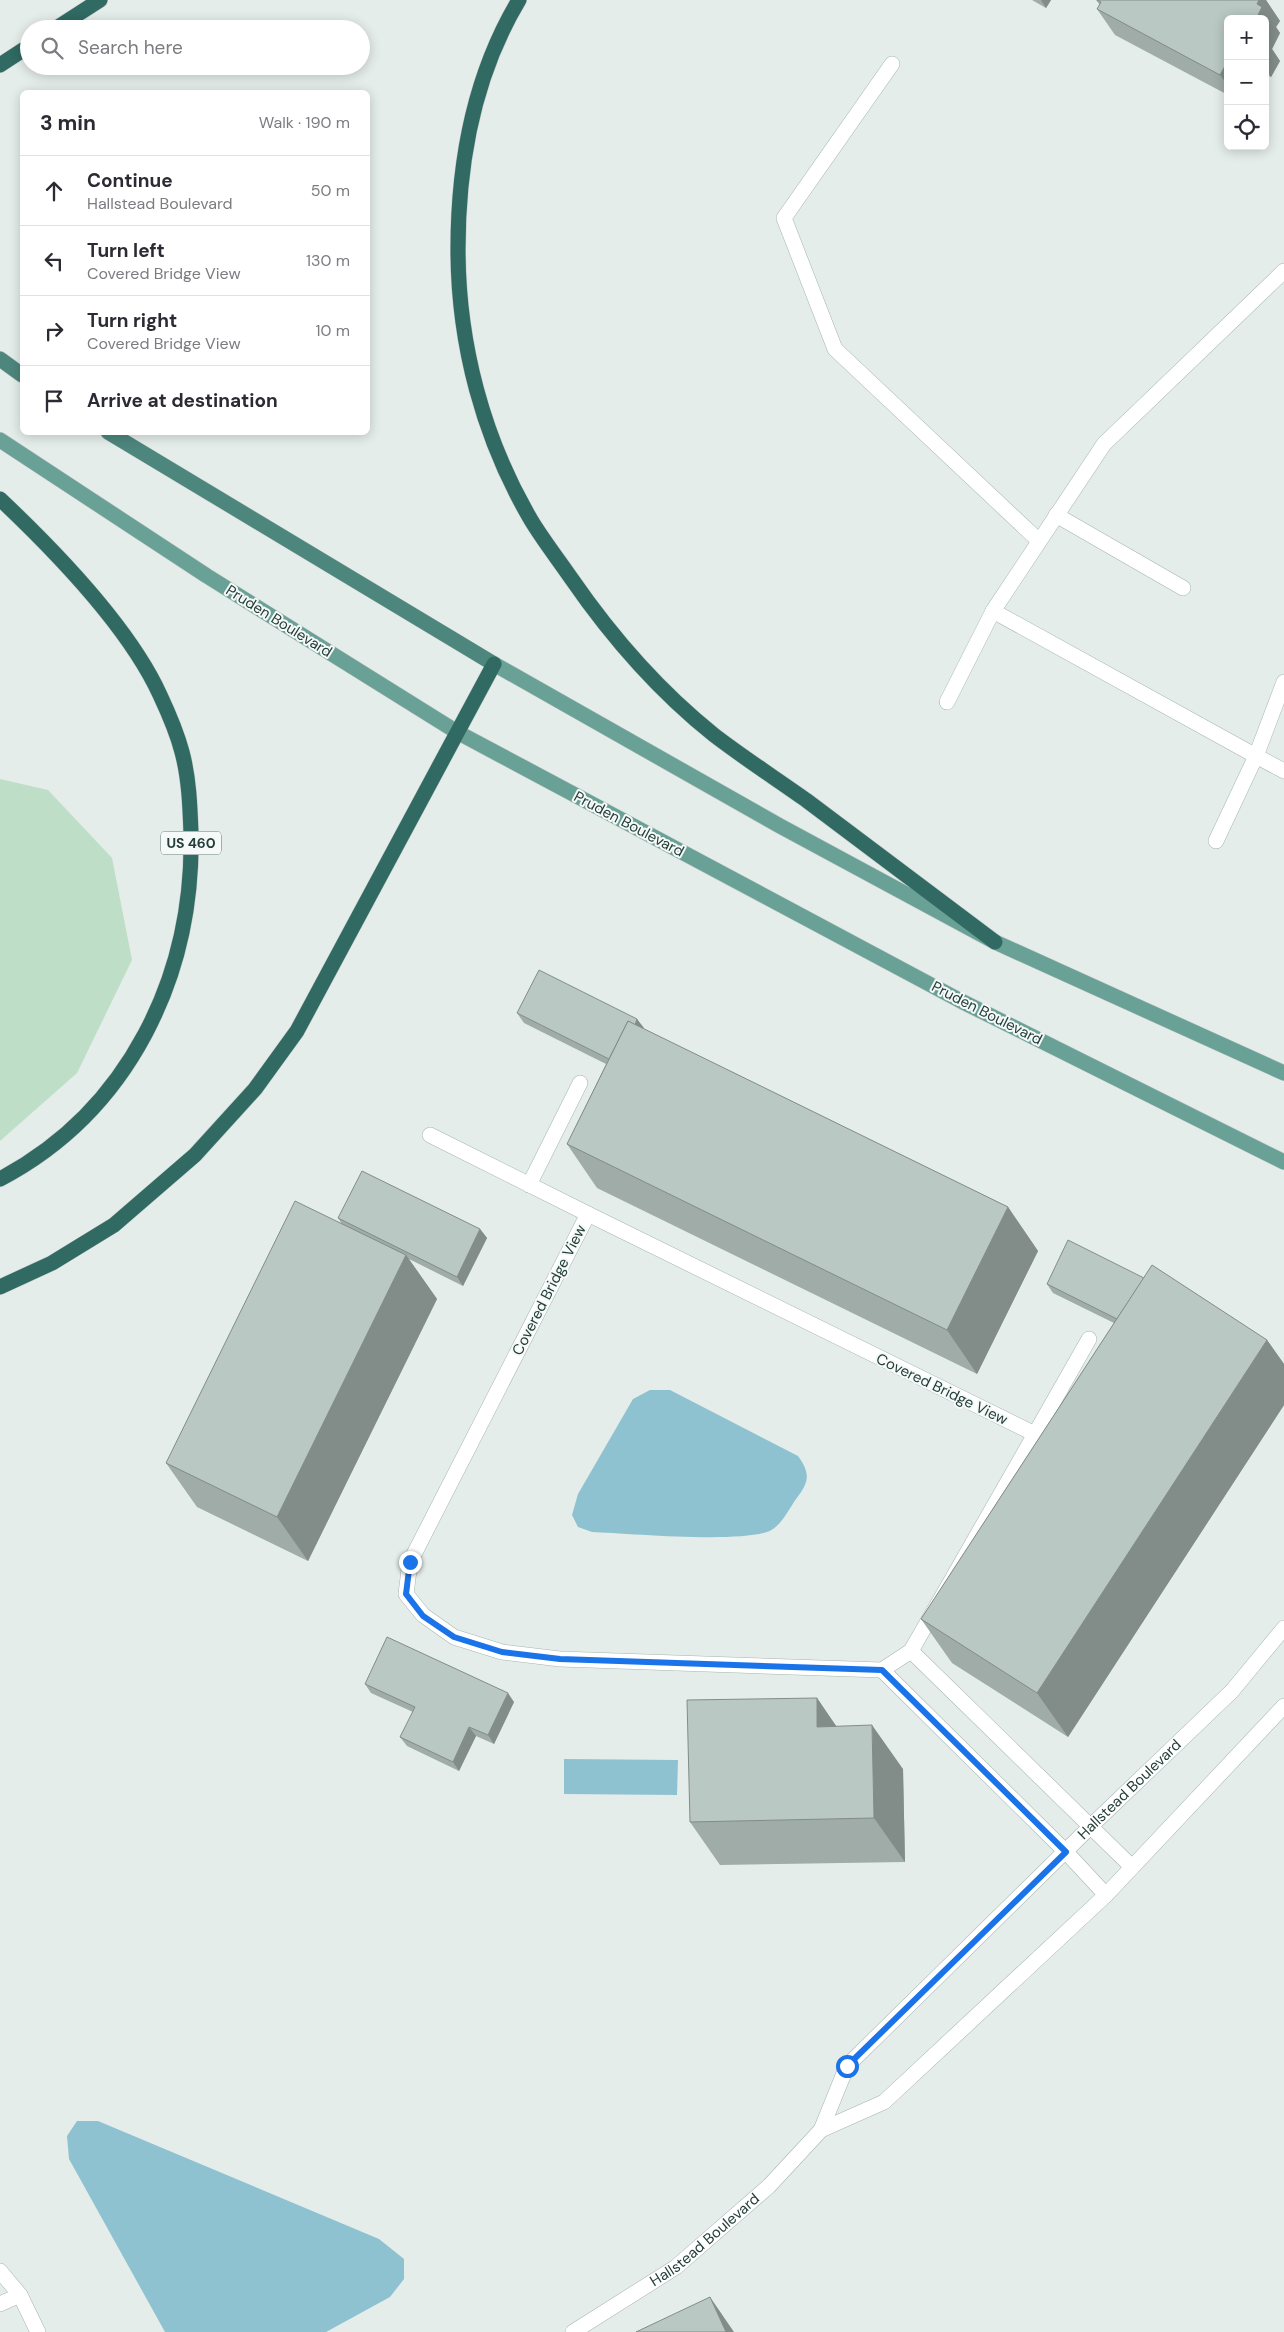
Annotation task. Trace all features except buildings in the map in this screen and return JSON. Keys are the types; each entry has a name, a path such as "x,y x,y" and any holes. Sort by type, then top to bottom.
{"highway":[{"path":"69,20 100,0"},
{"path":"520,0 508,19 488,62 468,132 458,204 458,277 466,348 484,417 505,470 532,521 595,614 651,677 713,734 995,942"},
{"path":"0,64 20,52"},
{"path":"0,360 20,374"},
{"path":"0,1287 52,1263 114,1225 195,1155 254,1089 297,1031 494,664 113,435"},
{"name":"US 460","path":"0,499 27,524 128,640 159,693 182,751 190,803 192,869 183,934 170,982 152,1024 122,1074 76,1126 20,1169 0,1180"}],"main road":[{"name":"Pruden Boulevard","path":"0,440 207,576 457,732 961,1001 1284,1162"},
{"path":"494,664 780,826 995,942 1284,1073"}],"street":[{"path":"892,64 784,218 835,349 1039,541"},
{"path":"947,702 993,611 1104,444 1284,271"},
{"path":"1056,515 1183,588"},
{"path":"993,611 1284,771"},
{"path":"1216,841 1256,756 1284,682"},
{"path":"529,1185 580,1083"},
{"path":"430,1135 588,1214"},
{"name":"Covered Bridge View","path":"882,1670 560,1659 502,1652 454,1637 423,1616 406,1594 410,1562 588,1214 1035,1434"},
{"path":"1089,1339 910,1651 882,1670 1066,1852 1106,1895"},
{"name":"Hallstead Boulevard","path":"573,2332 676,2267 770,2186 821,2130 847,2066 1091,1826 1232,1691 1284,1628"},
{"path":"910,1651 1132,1867"},
{"name":"Hallstead Boulevard","path":"821,2130 884,2102 1106,1895 1284,1706"},
{"path":"0,2271 20,2295 38,2332"},
{"path":"0,2304 20,2295"}],"green space":[{"path":"0,779 48,790 112,858 132,960 77,1073 0,1141"}],"water":[{"path":"650,1390 670,1390 798,1456 807,1473 806,1483 786,1515 773,1529 760,1534 740,1536 687,1537 592,1532 578,1527 572,1515 578,1494 633,1399"},
{"path":"564,1759 678,1760 677,1795 564,1794"},
{"path":"77,2121 98,2121 379,2239 404,2259 404,2279 390,2297 326,2332 165,2332 69,2159 67,2136"}],"route":[{"path":"410,1562 406,1594 423,1616 454,1637 502,1652 560,1659 882,1670 1066,1852 847,2066"}]}
